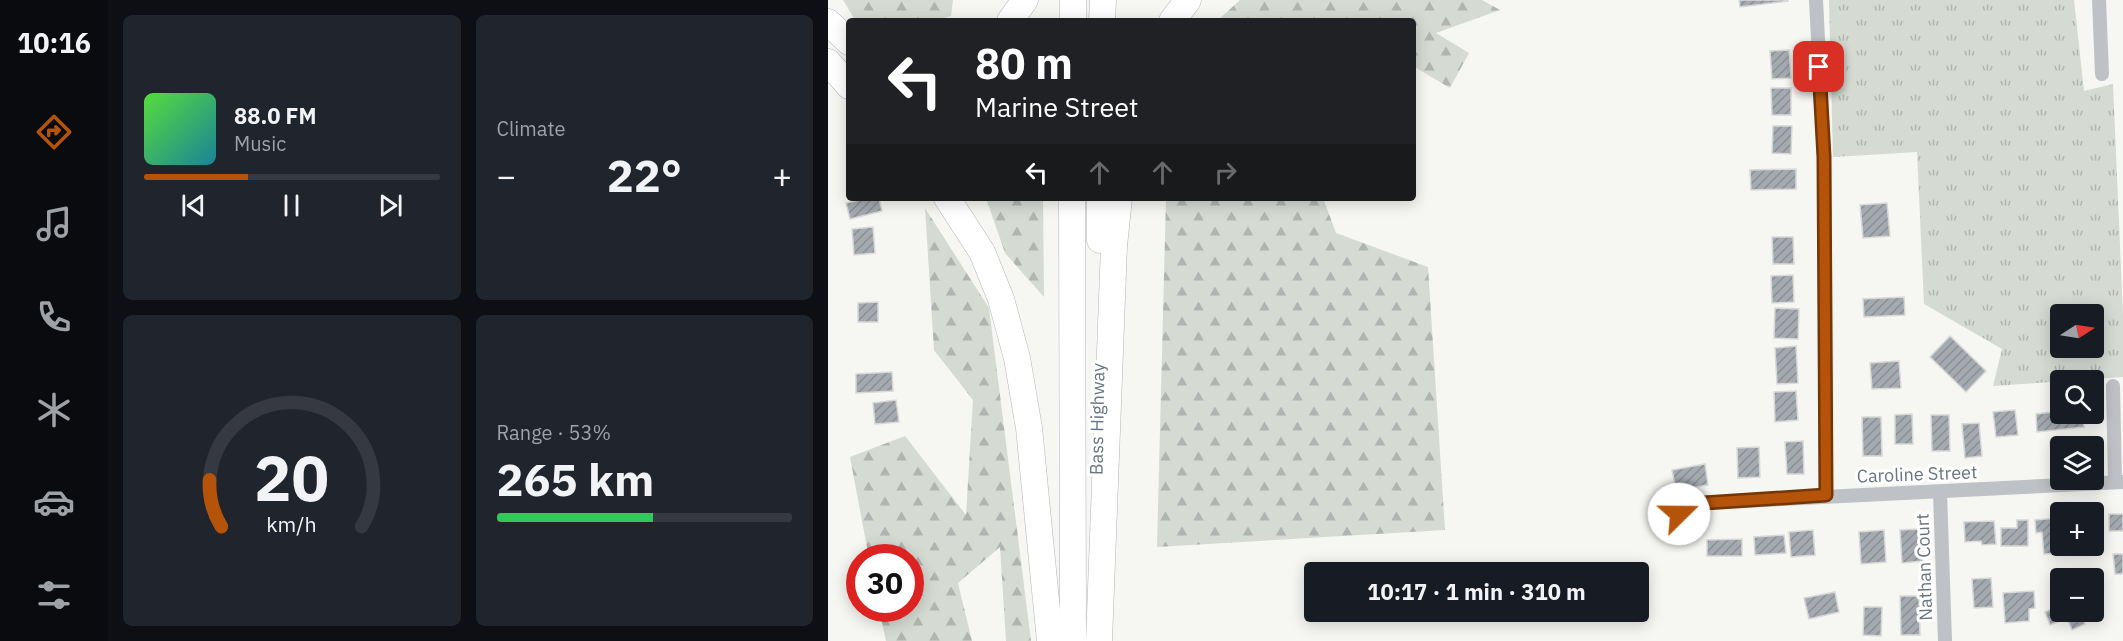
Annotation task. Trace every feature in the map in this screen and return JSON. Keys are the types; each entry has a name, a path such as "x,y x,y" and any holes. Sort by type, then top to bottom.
{"highway":[{"path":"1013,18 1025,0"},
{"path":"1073,0 1073,18"},
{"path":"1102,18 1103,0"},
{"path":"1174,18 1188,0"},
{"path":"828,22 846,39"},
{"path":"828,62 846,83"},
{"path":"949,201 982,252 1001,299 1017,358 1029,428 1050,641"},
{"name":"Bass Highway","path":"1072,201 1073,641"},
{"name":"Bass Highway","path":"1098,641 1096,427 1100,201"},
{"path":"1098,641 1112,279 1119,201"}],"street":[{"path":"1816,0 1824,157 1826,495"},
{"path":"2099,0 2102,74"},
{"path":"2112,386 2119,482"},
{"name":"Caroline Street","path":"1679,514 1704,503 1826,495 1940,492 2119,482"},
{"name":"Nathan Court","path":"1940,492 1945,641"}],"green space":[{"path":"843,0 953,0 951,16 944,18 854,18"},
{"path":"1240,0 1482,0 1500,10 1436,33 1469,53 1450,88 1416,68 1416,18 1220,18"},
{"path":"1829,0 2074,0 2084,91 2113,84 2123,315 2123,377 2104,378 2104,370 2050,370 2050,382 1993,386 2002,349 1924,304 1917,152 1833,157"},
{"path":"987,201 1043,201 1044,297 1005,253"},
{"path":"1166,201 1324,201 1336,233 1428,267 1445,530 1157,547"},
{"path":"925,208 989,308 1031,641 1006,641 1000,547 958,583 972,641 886,641 882,622 924,622 924,544 866,544 850,457 905,436 966,515 973,400 934,350"}],"building":[{"path":"1739,0 1788,0 1788,1 1740,7"},
{"path":"1789,50 1791,78 1772,79 1770,51"},
{"path":"1771,88 1791,88 1791,115 1772,115"},
{"path":"1773,126 1792,126 1791,154 1772,153"},
{"path":"1796,169 1796,189 1751,190 1750,170"},
{"path":"880,201 882,211 850,219 846,203"},
{"path":"1887,203 1890,236 1863,238 1860,205"},
{"path":"873,227 875,253 854,255 852,229"},
{"path":"1772,237 1793,237 1794,264 1773,264"},
{"path":"1793,275 1794,302 1772,303 1771,276"},
{"path":"1904,297 1905,315 1864,317 1863,299"},
{"path":"878,302 878,322 858,322 858,303"},
{"path":"1775,308 1799,309 1798,339 1774,338"},
{"path":"1950,336 1986,371 1966,392 1930,357"},
{"path":"1796,346 1798,383 1777,384 1775,348"},
{"path":"1899,361 1901,388 1872,389 1870,363"},
{"path":"892,372 893,391 856,393 856,374"},
{"path":"1796,391 1798,420 1775,422 1774,392"},
{"path":"896,400 899,422 875,424 873,403"},
{"path":"2015,410 2018,435 1996,437 1993,412"},
{"path":"2050,412 2050,424 2084,424 2084,427 2037,432 2036,414"},
{"path":"1912,414 1913,444 1895,444 1895,415"},
{"path":"1931,415 1949,415 1950,451 1932,451"},
{"path":"1862,417 1881,417 1882,456 1863,456"},
{"path":"1979,423 1982,456 1965,458 1962,424"},
{"path":"1803,441 1804,474 1787,474 1785,442"},
{"path":"1759,447 1760,477 1738,478 1737,448"},
{"path":"1705,464 1708,485 1676,490 1672,470"},
{"path":"2109,514 2123,514 2123,531 2109,531"},
{"path":"2050,519 2050,554 2044,554 2042,532 2036,533 2035,520"},
{"path":"2017,520 2028,520 2028,546 2001,546 2001,528 2017,528"},
{"path":"1994,521 1996,544 1982,545 1981,541 1965,542 1964,522"},
{"path":"1920,529 1923,561 1902,563 1900,530"},
{"path":"1813,530 1815,555 1791,557 1789,532"},
{"path":"1884,530 1886,562 1861,564 1859,532"},
{"path":"1784,535 1786,553 1755,555 1754,537"},
{"path":"1742,539 1742,556 1707,556 1707,540"},
{"path":"2113,554 2123,554 2123,574 2115,574"},
{"path":"1991,578 1993,607 1974,608 1972,579"},
{"path":"2034,591 2035,608 2029,609 2029,621 2005,623 2003,593"},
{"path":"1835,592 1839,612 1809,619 1804,598"},
{"path":"1900,596 1919,596 1920,635 1901,635"},
{"path":"1864,607 1882,607 1881,636 1863,635"},
{"path":"2050,610 2050,622 2057,622 2050,625 2045,612"},
{"path":"2069,622 2084,622 2085,624 2072,630"}],"route":[{"path":"1679,514 1704,503 1826,495 1824,157 1819,67"}]}
